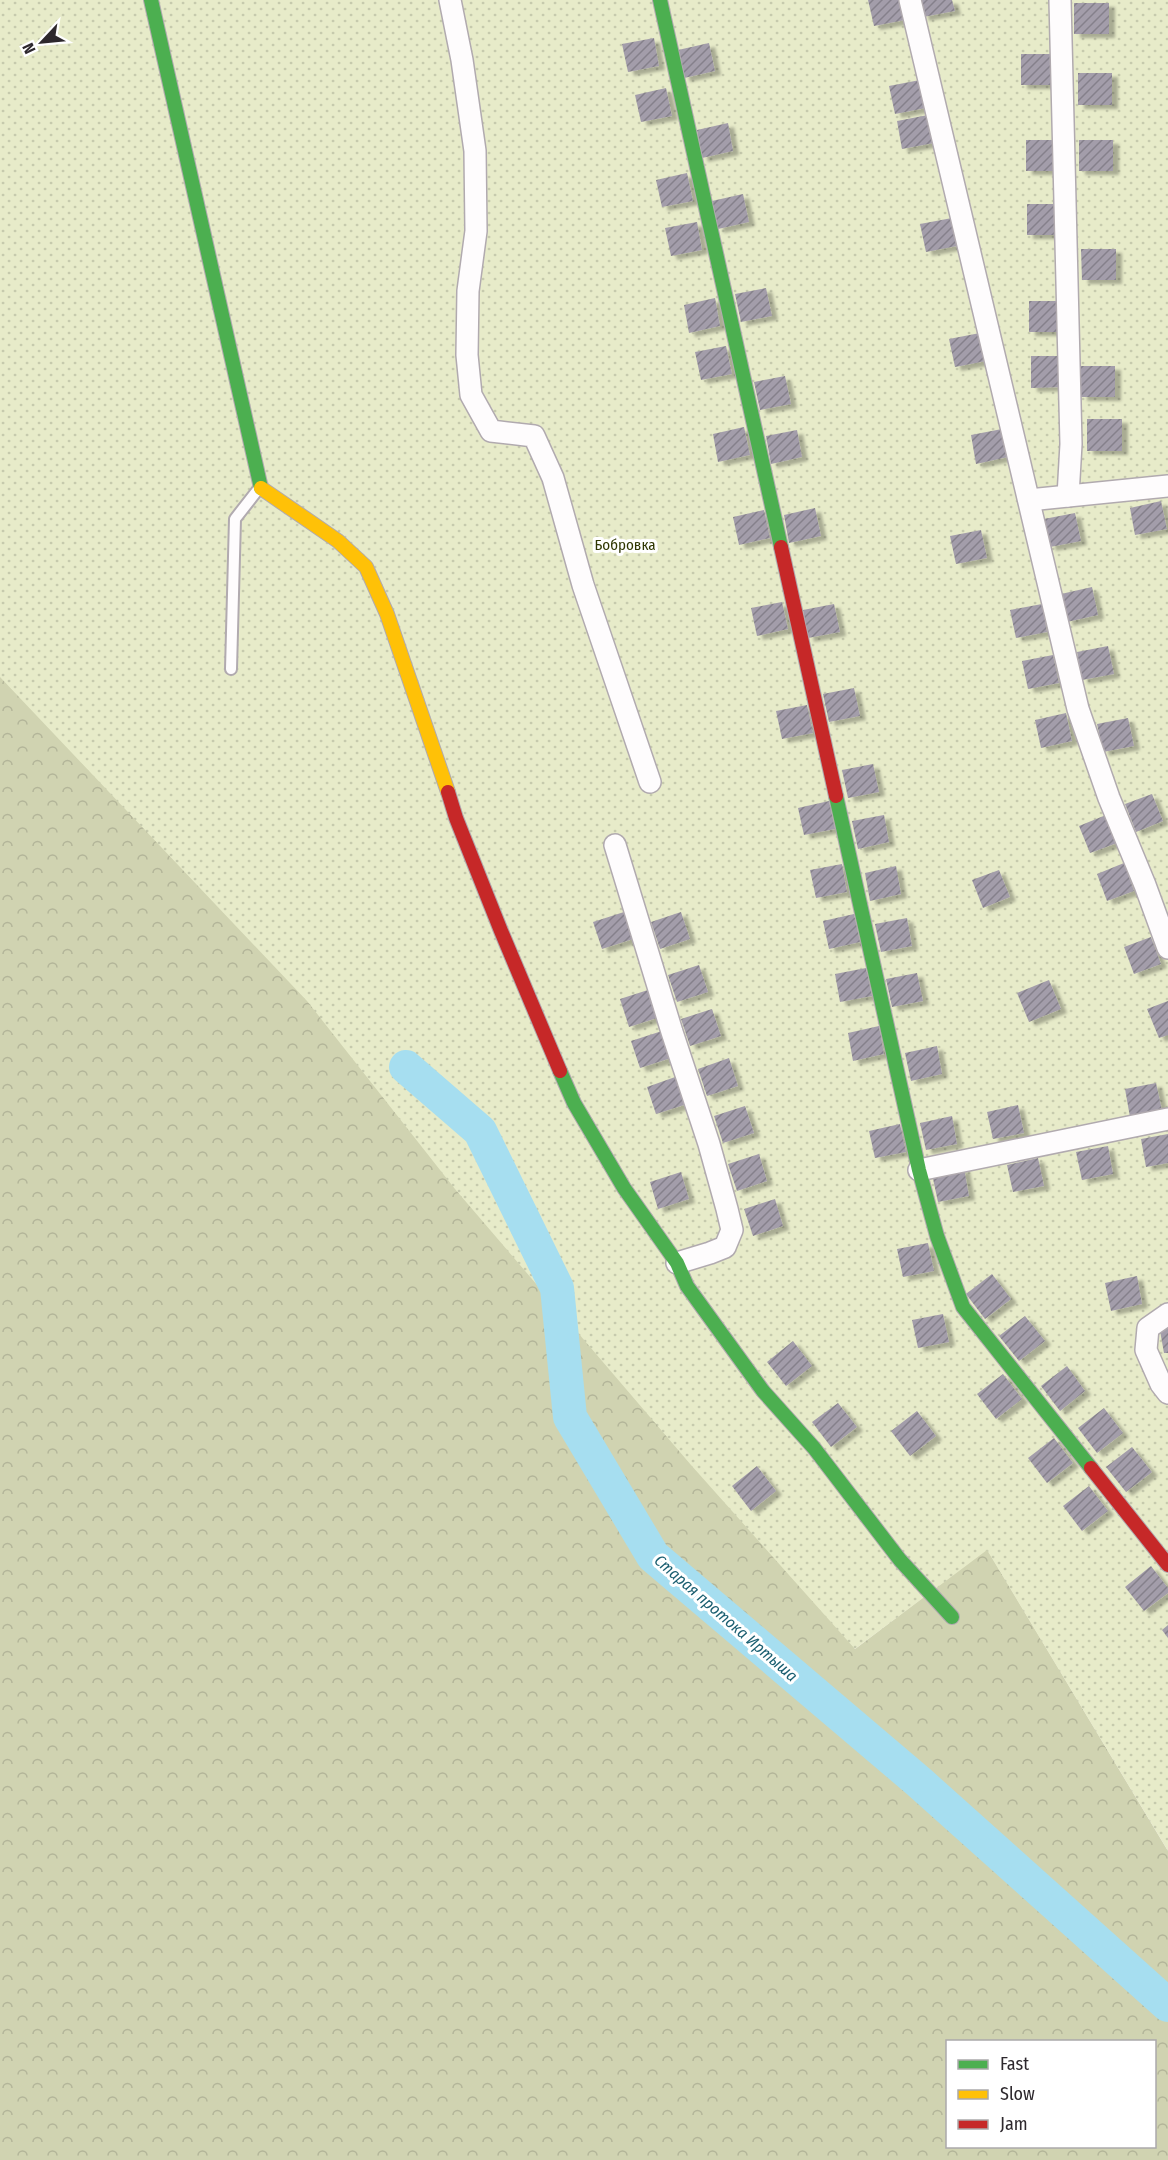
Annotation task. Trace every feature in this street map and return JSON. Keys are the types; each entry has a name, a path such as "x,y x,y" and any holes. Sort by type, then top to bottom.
{"street":[{"path":"151,0 260,487 338,541 366,567 387,614 441,766 456,818 501,931 574,1103 624,1188 677,1263 687,1286 763,1391 814,1448 900,1560 952,1617"},
{"path":"450,0 462,60 475,152 476,231 468,291 467,355 471,395 491,431 534,436 553,478 583,585 650,782"},
{"path":"660,0 919,1170 937,1236 963,1307 1168,1565"},
{"path":"910,0 1078,709 1109,798 1168,948"},
{"path":"1060,0 1071,444 1068,496"},
{"path":"1029,500 1168,486"},
{"path":"615,844 672,1032 709,1144 732,1230 724,1247 677,1263"},
{"path":"919,1170 1168,1119"},
{"path":"1168,1314 1148,1328 1146,1350 1161,1384 1168,1393"}],"lane":[{"path":"231,669 235,519 260,487"}],"green space":[{"path":"0,0 855,1649 987,1549 1168,1851 1168,2160 0,2160"},
{"name":"Бобровка","path":"0,0 1168,0 1168,1851 987,1550 855,1649 691,1465 455,1189 307,1001 0,677"}],"building":[{"path":"868,0 901,0 905,20 874,26"},
{"path":"920,0 952,0 955,11 923,17"},
{"path":"1074,3 1109,3 1109,34 1074,34"},
{"path":"654,38 659,66 628,72 622,44"},
{"path":"709,43 715,71 684,78 678,50"},
{"path":"1021,54 1056,54 1056,85 1021,85"},
{"path":"1078,73 1112,73 1112,105 1078,105"},
{"path":"920,80 926,108 895,114 889,86"},
{"path":"666,88 672,116 641,122 635,95"},
{"path":"928,115 934,143 902,149 897,121"},
{"path":"728,123 733,151 702,158 697,130"},
{"path":"1026,140 1060,140 1060,171 1026,171"},
{"path":"1079,140 1113,140 1113,171 1079,171"},
{"path":"687,173 693,201 662,207 656,180"},
{"path":"743,194 749,222 718,229 712,201"},
{"path":"1027,204 1061,204 1062,235 1027,235"},
{"path":"952,218 957,246 926,252 920,224"},
{"path":"697,222 702,250 671,256 665,228"},
{"path":"1081,249 1116,249 1116,280 1082,280"},
{"path":"766,288 772,316 741,322 735,294"},
{"path":"715,298 720,326 689,333 684,305"},
{"path":"1029,301 1063,301 1063,332 1029,332"},
{"path":"980,333 986,361 955,367 949,339"},
{"path":"726,346 732,374 701,380 695,352"},
{"path":"1031,356 1065,356 1065,387 1031,388"},
{"path":"1081,366 1115,366 1115,397 1081,397"},
{"path":"785,376 791,404 760,410 754,382"},
{"path":"1087,419 1122,419 1122,451 1087,451"},
{"path":"744,427 750,455 718,462 713,434"},
{"path":"1002,429 1008,457 976,464 971,435"},
{"path":"797,430 802,457 771,464 766,436"},
{"path":"1161,501 1167,529 1135,535 1130,508"},
{"path":"815,508 821,536 789,543 784,515"},
{"path":"764,510 770,538 739,545 733,517"},
{"path":"1075,513 1081,541 1050,547 1044,519"},
{"path":"981,530 987,558 956,564 950,536"},
{"path":"1092,587 1098,615 1067,622 1061,594"},
{"path":"782,602 788,629 757,636 751,608"},
{"path":"834,604 840,632 808,638 803,610"},
{"path":"1042,604 1047,632 1016,638 1010,610"},
{"path":"1108,646 1114,674 1082,680 1077,652"},
{"path":"1053,655 1059,683 1028,689 1022,661"},
{"path":"854,688 860,716 829,722 823,694"},
{"path":"807,705 813,733 782,739 776,711"},
{"path":"1066,713 1072,741 1041,748 1035,720"},
{"path":"1128,718 1134,746 1103,752 1097,724"},
{"path":"873,764 879,792 848,798 842,770"},
{"path":"1152,794 1163,821 1136,832 1125,804"},
{"path":"829,801 835,829 804,835 798,808"},
{"path":"884,815 889,842 858,849 852,821"},
{"path":"1106,815 1117,843 1090,853 1079,826"},
{"path":"1124,863 1134,891 1107,901 1097,874"},
{"path":"842,864 847,892 816,898 810,870"},
{"path":"896,866 901,894 870,901 865,873"},
{"path":"999,870 1010,897 983,908 972,880"},
{"path":"624,912 633,939 602,949 593,922"},
{"path":"681,912 690,939 660,949 651,922"},
{"path":"854,914 860,942 829,949 823,921"},
{"path":"907,918 912,946 881,952 875,924"},
{"path":"1151,937 1161,964 1134,974 1124,947"},
{"path":"699,965 708,992 677,1002 668,975"},
{"path":"866,968 872,996 840,1002 835,974"},
{"path":"917,973 923,1001 892,1007 886,979"},
{"path":"1049,980 1061,1009 1029,1022 1017,993"},
{"path":"651,989 660,1017 629,1027 620,999"},
{"path":"1168,1001 1168,1035 1159,1038 1147,1009"},
{"path":"712,1009 721,1036 690,1046 681,1019"},
{"path":"879,1026 884,1054 853,1061 848,1033"},
{"path":"662,1031 671,1058 640,1068 631,1041"},
{"path":"937,1046 942,1074 911,1081 905,1053"},
{"path":"729,1058 738,1086 707,1096 698,1069"},
{"path":"678,1076 687,1104 656,1114 647,1087"},
{"path":"1156,1083 1162,1110 1130,1117 1125,1089"},
{"path":"1018,1105 1024,1133 993,1139 987,1112"},
{"path":"745,1106 754,1133 723,1143 714,1116"},
{"path":"952,1116 957,1144 926,1150 920,1123"},
{"path":"900,1124 906,1152 875,1158 869,1131"},
{"path":"1168,1134 1168,1163 1146,1167 1141,1139"},
{"path":"1108,1146 1113,1174 1082,1180 1076,1152"},
{"path":"759,1154 767,1181 737,1191 728,1164"},
{"path":"1038,1158 1044,1186 1013,1192 1007,1165"},
{"path":"964,1168 969,1196 938,1202 932,1174"},
{"path":"681,1172 689,1199 658,1209 650,1182"},
{"path":"775,1199 783,1226 753,1236 744,1209"},
{"path":"928,1243 934,1271 903,1277 897,1249"},
{"path":"992,1274 1011,1299 985,1319 966,1294"},
{"path":"1137,1276 1142,1304 1111,1311 1105,1283"},
{"path":"943,1314 949,1342 918,1348 912,1320"},
{"path":"1025,1316 1045,1341 1019,1361 999,1336"},
{"path":"1168,1323 1168,1353 1164,1353 1159,1325"},
{"path":"793,1341 812,1366 786,1386 767,1362"},
{"path":"1067,1366 1085,1391 1060,1411 1041,1386"},
{"path":"1003,1374 1022,1399 996,1419 977,1394"},
{"path":"838,1403 857,1427 831,1447 812,1422"},
{"path":"1104,1408 1123,1433 1097,1453 1078,1428"},
{"path":"917,1411 936,1436 910,1456 891,1431"},
{"path":"1054,1438 1073,1463 1047,1483 1028,1458"},
{"path":"1132,1447 1152,1472 1126,1492 1106,1467"},
{"path":"757,1466 776,1491 751,1511 732,1486"},
{"path":"1089,1486 1108,1511 1082,1531 1063,1506"},
{"path":"1151,1566 1168,1588 1168,1593 1144,1611 1125,1587"},
{"path":"1168,1625 1168,1638 1162,1630"}],"waterway":[{"name":"Старая протока Иртыша","path":"406,1067 480,1131 557,1288 570,1417 653,1556 919,1782 1168,2005"}],"traffic: fast":[{"path":"151,0 261,488"},
{"path":"660,0 781,547"},
{"path":"836,796 919,1170 937,1236 963,1307 1091,1468"},
{"path":"560,1071 574,1103 624,1188 677,1263 687,1286 763,1391 814,1448 900,1560 952,1617"}],"traffic: slow":[{"path":"261,488 338,541 366,567 387,614 448,792"}],"traffic: jam":[{"path":"781,547 836,796"},
{"path":"448,792 501,931 560,1071"},
{"path":"1091,1468 1168,1565"}]}
